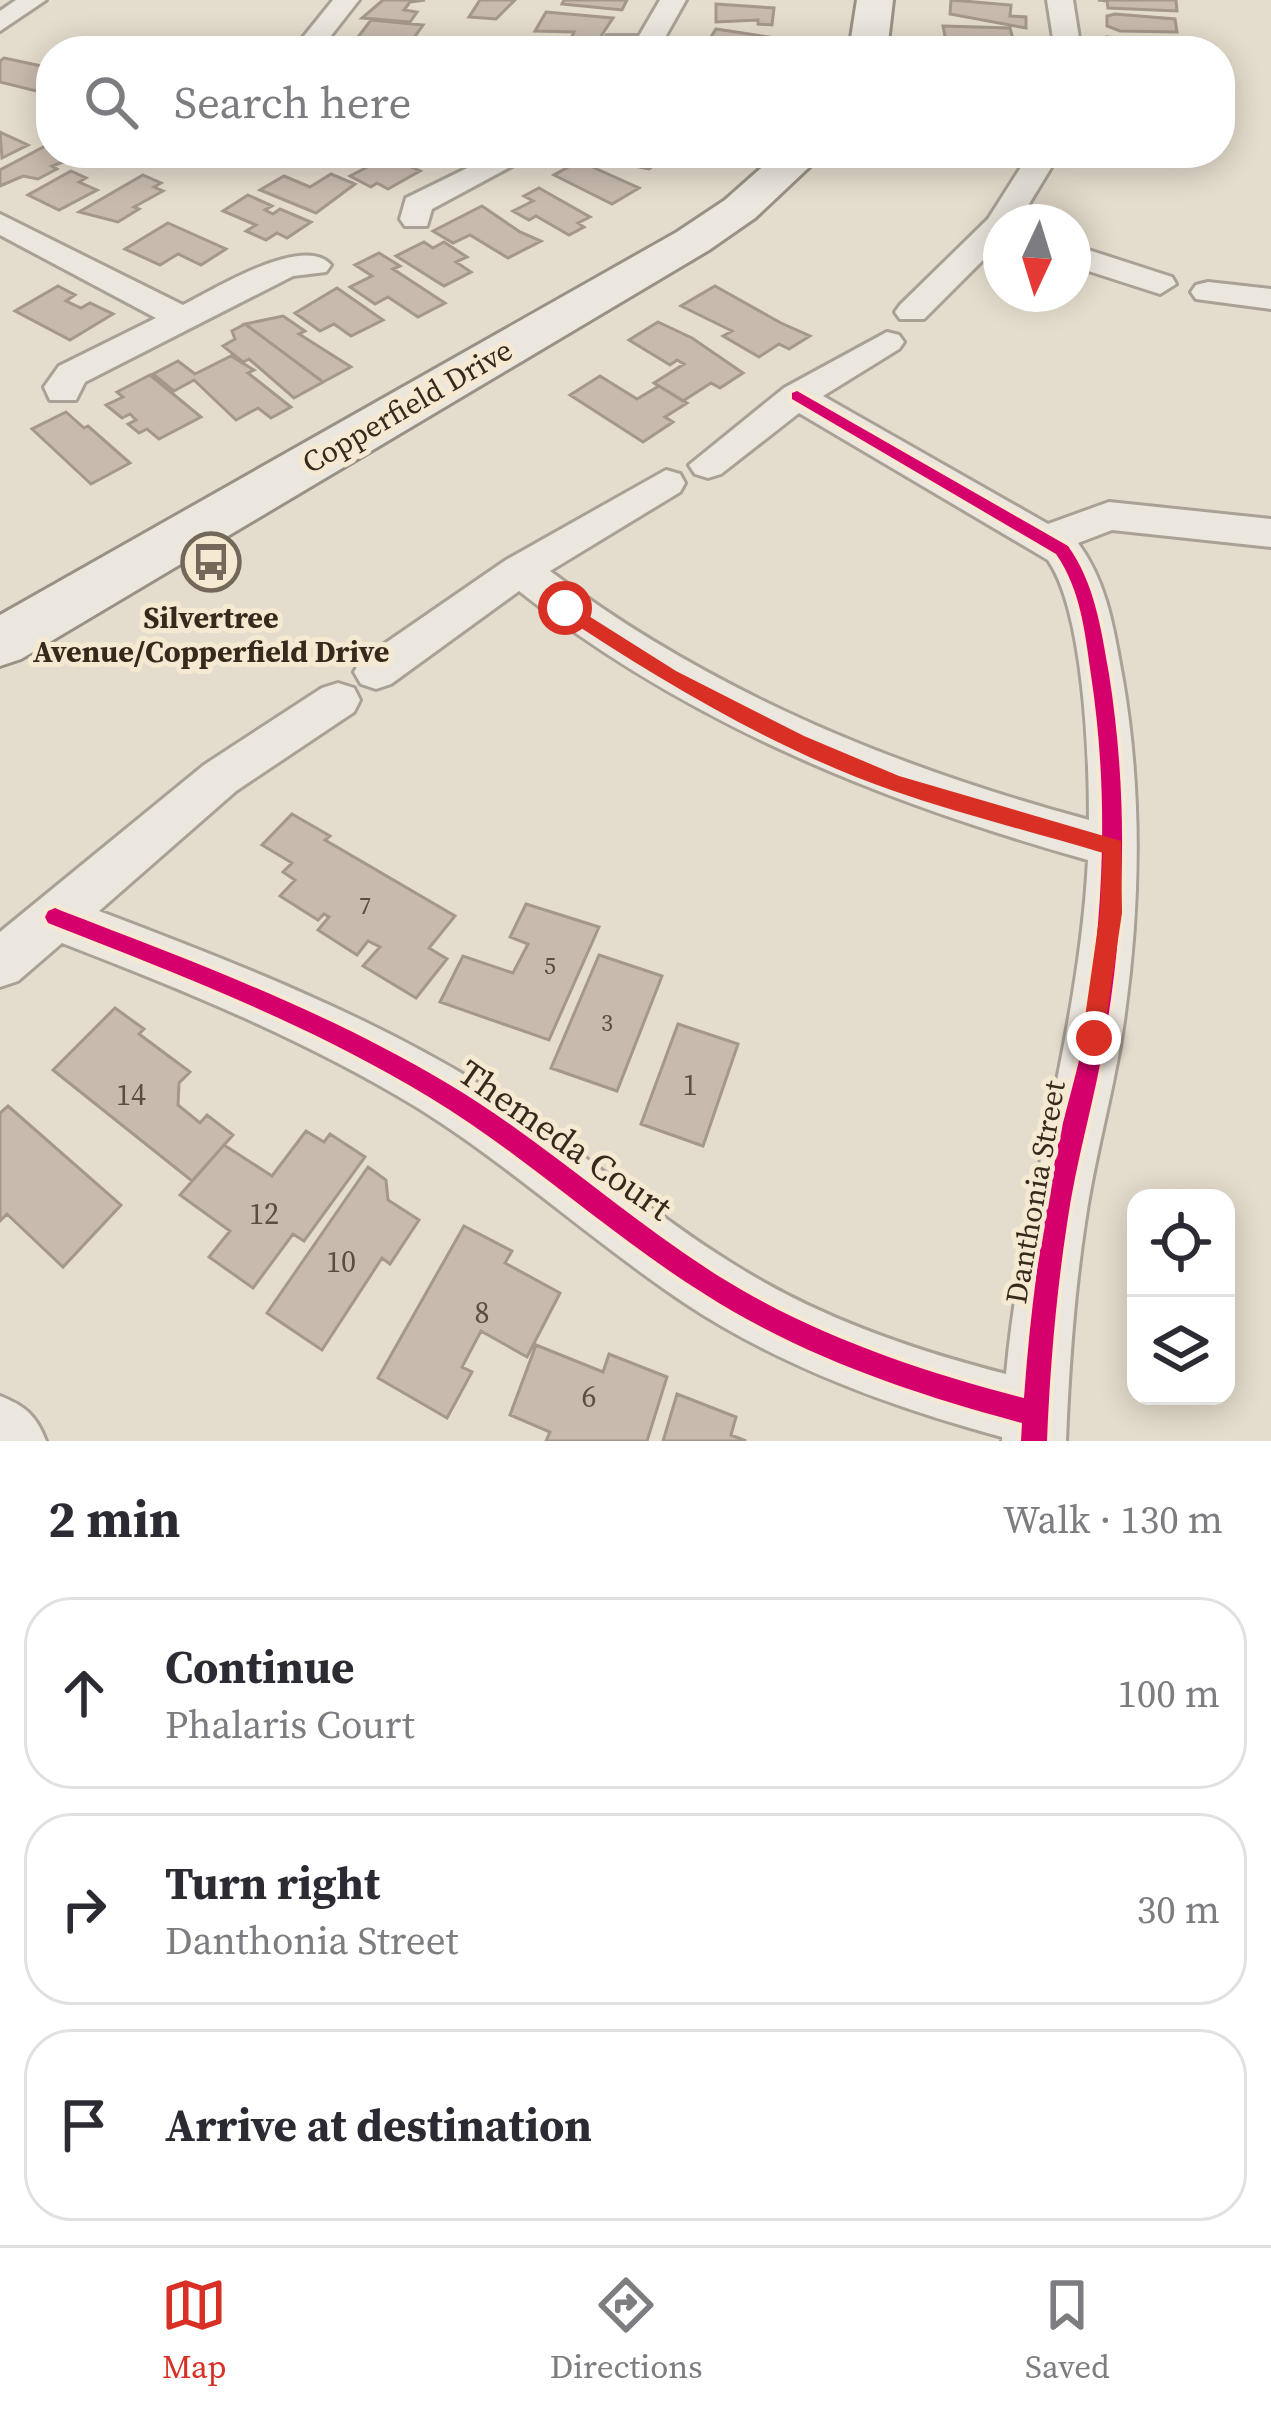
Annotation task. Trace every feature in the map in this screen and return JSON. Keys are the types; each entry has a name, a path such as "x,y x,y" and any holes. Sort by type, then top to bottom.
{"street":[{"path":"0,23 33,0"},
{"path":"317,36 346,0"},
{"path":"652,36 673,0"},
{"path":"870,36 875,0"},
{"path":"1060,0 1066,36"},
{"path":"416,219 417,205 493,168"},
{"name":"Copperfield Drive","path":"0,643 693,241 788,168"},
{"path":"1014,204 1036,168"},
{"path":"0,223 185,320"},
{"path":"912,312 983,243"},
{"path":"1091,261 1160,284"},
{"path":"63,392 72,374 286,266 315,265"},
{"path":"1208,292 1271,298"},
{"path":"708,465 797,396 887,342"},
{"name":"Danthonia Street","path":"797,396 1048,539 1072,562 1091,623 1109,750 1114,847 1102,980 1050,1256 1035,1427"},
{"path":"0,964 220,778 520,570 665,484"},
{"path":"1048,539 1108,516 1271,533"},
{"path":"520,570 565,608 669,676 797,742 916,790 1114,847"},
{"name":"Themeda Court","path":"55,917 260,999 417,1078 533,1152 707,1282 779,1324 847,1358 1035,1427"},
{"path":"0,1428 14,1441"}],"building":[{"path":"383,0 425,0 410,2 404,10 417,12 410,22 362,18"},
{"path":"480,0 515,0 496,19 469,17"},
{"path":"564,0 627,0 622,10 562,4"},
{"path":"951,0 1011,5 1010,16 1026,17 1026,28 950,14"},
{"path":"1098,0 1176,0 1177,11 1108,8 1107,1"},
{"path":"716,4 774,8 772,25 758,24 758,20 716,22"},
{"path":"546,12 613,18 601,36 535,31"},
{"path":"1107,16 1175,19 1177,32 1120,31 1107,26"},
{"path":"371,20 423,25 415,36 359,36"},
{"path":"943,26 1010,28 1012,36 945,36"},
{"path":"716,29 762,36 712,36"},
{"path":"0,61 36,65 36,91 0,82"},
{"path":"0,132 28,145 2,158"},
{"path":"36,151 36,168 57,169 38,179 23,176 0,186 0,170"},
{"path":"365,168 420,171 388,189 377,183 371,187 350,176"},
{"path":"566,168 595,168 639,188 612,204 554,175"},
{"path":"71,171 86,178 79,182 97,190 59,210 28,195"},
{"path":"331,174 355,184 316,213 260,190 284,176 310,187"},
{"path":"143,175 161,183 154,187 163,191 118,222 79,212"},
{"path":"539,188 590,217 578,223 584,227 569,235 536,216 529,220 513,211 533,201 524,196"},
{"path":"248,195 272,206 265,210 273,214 280,209 311,222 287,238 277,233 266,240 246,231 256,225 223,211"},
{"path":"482,206 541,241 508,258 470,235 453,243 433,231"},
{"path":"168,223 226,249 201,265 178,254 160,265 125,249"},
{"path":"424,242 433,248 444,242 467,257 456,262 471,272 444,286 396,256"},
{"path":"379,253 400,266 393,269 445,303 418,317 388,297 375,304 350,287 372,276 355,265"},
{"path":"58,286 75,295 66,301 81,308 90,303 113,314 70,340 15,311"},
{"path":"715,286 810,336 789,349 779,344 759,357 723,336 732,331 681,306"},
{"path":"337,288 383,320 351,336 334,324 320,331 295,313"},
{"path":"283,316 305,331 299,334 351,367 323,382 245,324"},
{"path":"658,322 692,338 743,373 720,388 711,383 683,401 654,383 684,364 677,360 670,365 629,340"},
{"path":"245,324 323,382 294,398 249,359 243,362 223,346 235,339 232,331"},
{"path":"231,356 254,370 248,373 291,407 271,418 258,408 236,420 194,380 174,391 153,374 178,361 195,374"},
{"path":"150,375 201,417 159,439 147,429 139,433 128,424 136,420 130,414 122,418 106,405 123,397 117,392"},
{"path":"600,376 637,399 659,386 687,403 665,417 673,422 643,442 570,395"},
{"path":"66,412 130,463 91,484 32,429"},
{"path":"292,814 330,836 325,840 455,916 429,948 447,959 416,998 363,966 380,947 368,941 357,955 318,930 329,917 324,914 318,920 280,896 295,880 283,872 292,863 262,845"},
{"path":"526,904 599,927 549,1040 440,1002 463,956 513,973 528,944 510,937"},
{"path":"599,955 662,976 617,1091 551,1068"},
{"path":"115,1008 144,1029 139,1034 190,1072 179,1083 178,1105 200,1123 207,1115 233,1135 192,1181 53,1070"},
{"path":"678,1024 738,1044 703,1146 641,1124"},
{"path":"8,1106 121,1205 63,1267 7,1214 0,1221 0,1113"},
{"path":"306,1131 324,1142 330,1134 365,1157 304,1241 293,1234 253,1288 209,1257 230,1231 180,1195 224,1145 272,1176"},
{"path":"368,1167 386,1180 388,1200 419,1220 390,1264 382,1258 322,1350 267,1313"},
{"path":"464,1226 512,1251 505,1263 560,1293 527,1357 481,1331 462,1367 472,1372 447,1418 378,1378"},
{"path":"536,1345 603,1372 609,1354 667,1377 647,1441 546,1441 550,1432 510,1415"},
{"path":"677,1394 736,1417 731,1435 746,1441 663,1441"}],"cycle path":[{"path":"797,396 1062,550 1083,589 1091,618 1110,755 1111,895 1095,1035 1050,1258 1034,1441"},
{"path":"55,917 249,995 390,1062 506,1134 708,1283 786,1327 907,1377 1035,1414"}],"place":[{"name":"Silvertree Avenue/Copperfield Drive","path":"211,562"}],"route":[{"path":"565,608 669,676 797,742 895,783 1114,847 1111,913 1094,1038"}]}
